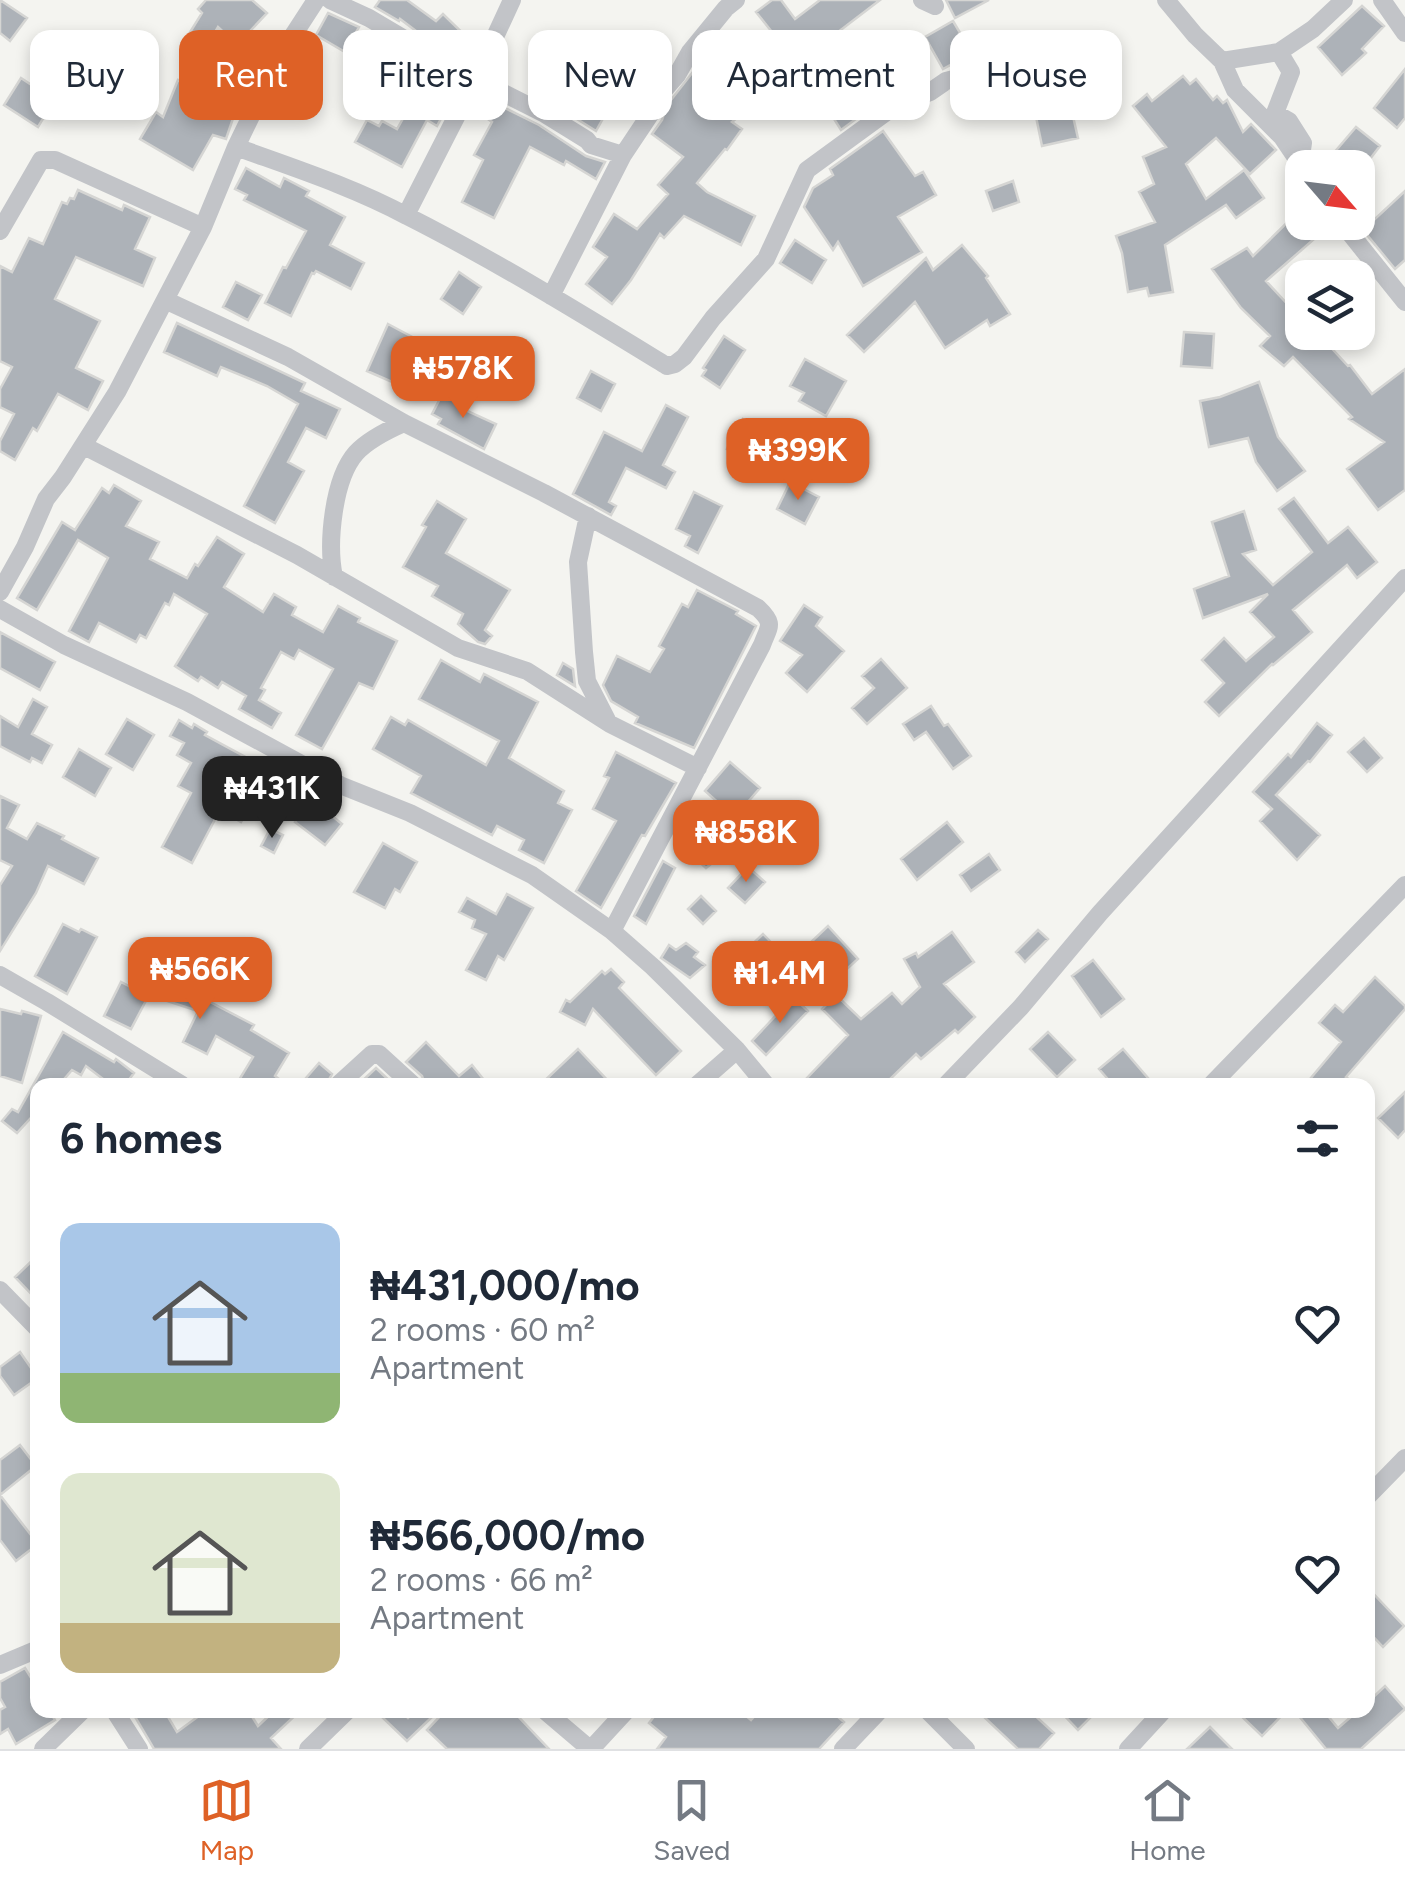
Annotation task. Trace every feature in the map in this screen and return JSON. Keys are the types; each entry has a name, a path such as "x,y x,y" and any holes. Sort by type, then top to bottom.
{"street":[{"path":"0,592 46,499 111,402 202,227 281,54 316,0"},
{"path":"330,0 389,30"},
{"path":"498,30 512,0"},
{"path":"551,296 656,99 678,74 690,52 736,0"},
{"path":"1166,0 1222,61 1235,90 1291,150"},
{"path":"1222,61 1279,52 1313,30 1344,0"},
{"path":"1382,0 1405,33"},
{"path":"1279,52 1291,72 1275,113 1289,121 1304,143 1303,150"},
{"path":"236,147 325,179 406,215 666,366 684,357 766,259 807,170 896,105 950,80"},
{"path":"508,95 590,145 623,156"},
{"path":"406,215 455,120"},
{"path":"0,231 41,160 55,160 202,227"},
{"path":"1355,240 1405,302"},
{"path":"165,300 288,358 404,423 588,516 758,608 768,618 770,625 762,645 612,931"},
{"path":"334,577 332,529 347,469 368,444 404,423"},
{"path":"84,446 297,555 458,648 526,671 610,724 698,768"},
{"path":"588,516 578,562 587,681 610,724"},
{"path":"953,1078 1405,578"},
{"path":"0,610 64,645 187,702 340,784 410,812 532,875 612,931 653,967 760,1078"},
{"path":"1218,1078 1405,885"},
{"path":"0,976 170,1078"},
{"path":"705,1078 737,1050"},
{"path":"346,1078 372,1054 379,1054 406,1078"},
{"path":"0,1290 30,1321"},
{"path":"1375,1489 1405,1458"},
{"path":"0,1665 30,1652"},
{"path":"43,1749 75,1718"},
{"path":"119,1718 139,1749"},
{"path":"308,1749 340,1718"},
{"path":"554,1718 591,1749 620,1718"},
{"path":"843,1749 872,1718"},
{"path":"935,1718 966,1749"},
{"path":"1128,1749 1157,1718"}],"building":[{"path":"0,0 27,18 10,41 0,33"},
{"path":"206,0 252,0 267,13 251,30 191,30 202,13 198,9"},
{"path":"380,0 407,0 436,21 443,14 459,30 415,30 375,7"},
{"path":"772,0 781,0 795,19 820,0 880,0 841,30 770,30 756,12"},
{"path":"946,0 989,0 955,18"},
{"path":"1362,6 1384,26 1362,49 1366,53 1342,75 1318,47"},
{"path":"328,13 359,27 343,30 343,51 323,39 323,30 319,30"},
{"path":"953,21 958,30 950,30 950,65 943,69 930,46 930,34"},
{"path":"1405,69 1405,118 1397,128 1374,108"},
{"path":"692,73 692,120 734,120 732,122 742,129 697,183 755,216 741,245 684,216 664,238 660,234 612,304 586,284 607,257 593,247 614,214 637,229 668,194 658,185 683,157 652,134 662,120 672,120 672,99"},
{"path":"1183,76 1190,84 1196,79 1213,100 1217,96 1223,103 1227,100 1243,132 1251,124 1276,150 1250,174 1216,138 1186,164 1206,199 1244,170 1264,198 1236,218 1226,205 1165,245 1173,292 1149,296 1147,288 1128,292 1116,236 1155,222 1139,192 1154,184 1143,157 1166,147 1133,106 1147,94 1152,101"},
{"path":"21,78 30,84 30,120 42,120 38,127 4,105"},
{"path":"178,80 179,120 232,120 226,139 213,135 193,170 140,139 151,120 159,120 159,114 163,117"},
{"path":"508,110 586,156 605,162 596,179 566,161 564,165 530,147 494,218 462,202 483,160 474,155 492,122 489,120 508,120"},
{"path":"367,120 379,126 382,121 397,129 402,120 427,120 402,167 355,142"},
{"path":"579,120 602,120 596,131"},
{"path":"835,120 855,120 841,130"},
{"path":"1037,120 1074,120 1078,138 1042,146"},
{"path":"1356,127 1380,146 1375,152 1336,150"},
{"path":"883,131 915,176 923,172 936,195 898,217 922,252 863,286 838,242 833,250 804,207 813,188 833,175 830,169"},
{"path":"246,168 280,187 284,178 309,191 306,196 345,217 330,245 364,263 351,289 316,271 291,316 265,303 306,231 244,200 247,195 235,189"},
{"path":"1013,181 1019,202 993,211 986,191"},
{"path":"78,190 122,210 124,205 150,217 135,249 155,258 143,286 76,257 55,299 100,321 76,368 103,381 88,410 58,394 15,460 0,451 0,441 14,414 0,407 0,389 12,367 0,361 0,266 12,272 29,238 43,244 62,202 67,204 70,198 74,199"},
{"path":"1405,191 1405,260 1395,269 1371,240 1375,240 1375,219"},
{"path":"1285,225 1285,240 1313,240 1285,260 1266,281 1285,301 1285,350 1333,350 1372,394 1405,369 1405,490 1378,510 1347,469 1384,442 1349,419 1352,417 1293,357 1284,366 1260,346 1270,336 1241,308 1212,269 1247,248 1253,256"},
{"path":"795,240 826,260 812,283 780,263"},
{"path":"962,245 988,276 1010,314 990,326 987,320 945,348 915,302 864,352 847,335 926,258 933,270"},
{"path":"459,272 481,287 463,314 441,299"},
{"path":"236,282 262,295 248,320 223,307"},
{"path":"177,323 305,383 301,391 340,409 326,438 306,428 288,462 304,471 275,523 244,506 298,404 221,367 217,376 164,352"},
{"path":"388,324 446,355 427,390 419,385 415,392 367,371"},
{"path":"1184,332 1214,334 1212,368 1181,366"},
{"path":"724,336 745,350 720,388 702,376"},
{"path":"805,359 846,381 826,416 799,401 804,393 790,386"},
{"path":"591,371 615,384 601,411 577,398"},
{"path":"1259,382 1278,437 1305,471 1277,491 1256,462 1248,438 1209,447 1200,401"},
{"path":"444,391 468,404 465,410 496,424 484,449 438,424 441,419 432,414"},
{"path":"666,405 688,417 663,465 675,472 666,488 626,468 609,502 616,506 611,515 573,494 604,432 642,451"},
{"path":"743,419 798,452 786,475 727,449"},
{"path":"790,482 819,497 805,524 777,509"},
{"path":"114,485 141,501 126,526 159,542 150,559 187,578 217,537 244,554 224,587 263,612 274,594 296,607 292,615 323,632 338,606 360,618 358,622 397,641 373,689 359,683 322,749 296,735 333,669 299,650 294,659 281,652 261,688 265,690 259,700 281,713 272,728 239,709 246,696 222,682 218,688 201,677 198,681 175,666 207,614 174,594 146,638 140,635 136,642 99,623 89,642 69,631 108,558 78,540 37,610 17,598 62,522 75,530 102,488 109,493"},
{"path":"694,492 722,506 698,553 685,546 690,536 676,529"},
{"path":"1294,498 1328,543 1348,527 1377,562 1357,578 1347,565 1293,610 1312,632 1272,664 1219,716 1205,702 1224,683 1202,660 1224,638 1246,661 1274,637 1250,612 1268,594 1203,618 1194,589 1229,576 1212,522 1244,511 1256,550 1243,554 1273,585 1312,552 1279,509"},
{"path":"437,501 466,519 446,553 510,590 485,630 492,636 485,644 458,624 463,614 432,596 438,586 403,567"},
{"path":"697,590 738,611 736,614 756,626 694,748 635,723 638,717 611,701 603,685 617,656 650,672 682,604 688,607"},
{"path":"804,605 822,617 816,626 844,651 807,692 786,673 802,655 780,641"},
{"path":"0,632 55,662 40,690 0,668"},
{"path":"881,659 907,688 867,724 852,708 874,688 862,676"},
{"path":"441,660 480,682 484,674 538,702 509,758 564,791 558,803 572,810 544,863 519,850 524,840 497,826 492,835 411,793 421,776 373,749 391,717 405,725 408,720 486,765 499,741 419,699"},
{"path":"563,663 573,669 575,686 557,675"},
{"path":"33,699 47,707 32,734 52,745 42,763 32,758 30,762 0,746 0,716 18,727"},
{"path":"931,706 971,756 953,769 926,732 914,740 903,724"},
{"path":"127,719 154,735 133,770 106,754"},
{"path":"179,720 192,728 194,724 207,732 205,735 275,773 241,822 220,810 192,863 162,847 191,793 178,786 191,763 177,755 184,743 170,736"},
{"path":"1317,723 1332,735 1276,795 1320,835 1297,860 1260,821 1272,809 1253,792 1288,754 1291,757"},
{"path":"1364,738 1382,758 1367,772 1348,752"},
{"path":"79,749 111,768 95,796 63,777"},
{"path":"616,752 676,783 601,908 576,891 616,821 593,809 609,778 604,776"},
{"path":"730,762 760,788 721,833 732,847 706,868 678,842 722,806 705,791"},
{"path":"304,793 342,824 325,845 295,822 305,810 296,805"},
{"path":"0,796 19,805 7,828 27,839 37,823 98,858 84,884 48,866 0,951 0,885 12,866 0,860"},
{"path":"947,822 963,842 917,880 901,859"},
{"path":"270,829 283,835 274,853 261,846"},
{"path":"383,843 417,862 400,892 395,889 385,908 354,892"},
{"path":"989,854 1000,870 971,891 960,875"},
{"path":"663,861 675,868 646,924 634,916"},
{"path":"748,867 765,882 745,903 728,888"},
{"path":"507,894 533,908 504,960 498,956 486,980 466,970 486,934 472,928 475,920 459,912 467,898 496,914"},
{"path":"701,896 716,911 703,924 688,909"},
{"path":"63,924 97,937 67,994 35,976"},
{"path":"828,926 858,959 839,976 810,943"},
{"path":"1038,930 1048,939 1025,962 1016,952"},
{"path":"952,932 974,962 944,984 975,1017 921,1059 916,1054 891,1078 807,1078 848,1035 822,1009 836,995 861,1019 892,993 902,1004 920,987 904,959 916,953 918,957"},
{"path":"763,934 790,962 769,982 742,954"},
{"path":"686,943 698,952 694,957 705,965 690,978 661,958 669,945 676,950"},
{"path":"145,959 165,970 162,976 193,986 191,992 254,1025 251,1030 289,1053 275,1076 278,1078 240,1078 253,1057 216,1036 207,1054 183,1042 198,1011 149,995 131,1029 104,1016 121,982 129,986"},
{"path":"1093,960 1124,999 1101,1017 1072,976"},
{"path":"611,969 624,982 619,988 681,1051 656,1075 593,1009 585,1025 560,1012 566,1000 570,1002 602,971 605,974"},
{"path":"1375,977 1405,1006 1347,1078 1311,1078 1341,1042 1319,1023 1335,1005 1343,1012"},
{"path":"793,997 808,1011 766,1055 752,1041"},
{"path":"0,1009 41,1016 22,1083 0,1076"},
{"path":"63,1032 114,1062 116,1059 134,1073 130,1078 102,1078 86,1066 81,1075 72,1070 65,1078 37,1078"},
{"path":"1048,1032 1075,1060 1057,1077 1030,1049"},
{"path":"426,1042 459,1076 472,1065 482,1078 423,1078 406,1062"},
{"path":"578,1049 605,1078 547,1078"},
{"path":"1123,1049 1148,1078 1107,1078 1099,1069"},
{"path":"319,1063 332,1074 330,1078 306,1078"},
{"path":"376,1068 387,1078 365,1078"},
{"path":"30,1091 30,1119 17,1133 2,1121 12,1109 18,1112"},
{"path":"1405,1092 1405,1130 1398,1138 1378,1118"},
{"path":"30,1263 30,1293 15,1277"},
{"path":"20,1352 30,1366 30,1384 14,1395 0,1376 0,1367"},
{"path":"20,1445 30,1458 30,1471 0,1495 0,1460"},
{"path":"0,1495 30,1534 30,1550 16,1561 0,1540"},
{"path":"1375,1595 1404,1626 1383,1647 1375,1638"},
{"path":"25,1668 30,1676 30,1718 55,1720 16,1744 8,1729 0,1734 0,1710 5,1707 0,1698 0,1682"},
{"path":"1385,1686 1405,1709 1361,1749 1326,1749 1301,1718 1330,1718 1338,1728 1350,1718 1375,1718 1375,1695"},
{"path":"136,1718 169,1718 177,1732 196,1718 253,1718 258,1726 266,1718 292,1718 271,1738 281,1749 154,1749"},
{"path":"383,1718 431,1718 407,1741"},
{"path":"438,1718 520,1718 549,1749 447,1749 427,1730"},
{"path":"653,1718 839,1718 844,1722 819,1749 657,1749 666,1737 649,1723"},
{"path":"985,1718 1038,1718 1054,1733 1039,1749 1018,1749"},
{"path":"1067,1718 1090,1718 1078,1730"},
{"path":"1243,1718 1279,1718 1262,1736"},
{"path":"1210,1727 1232,1749 1187,1749"}]}
